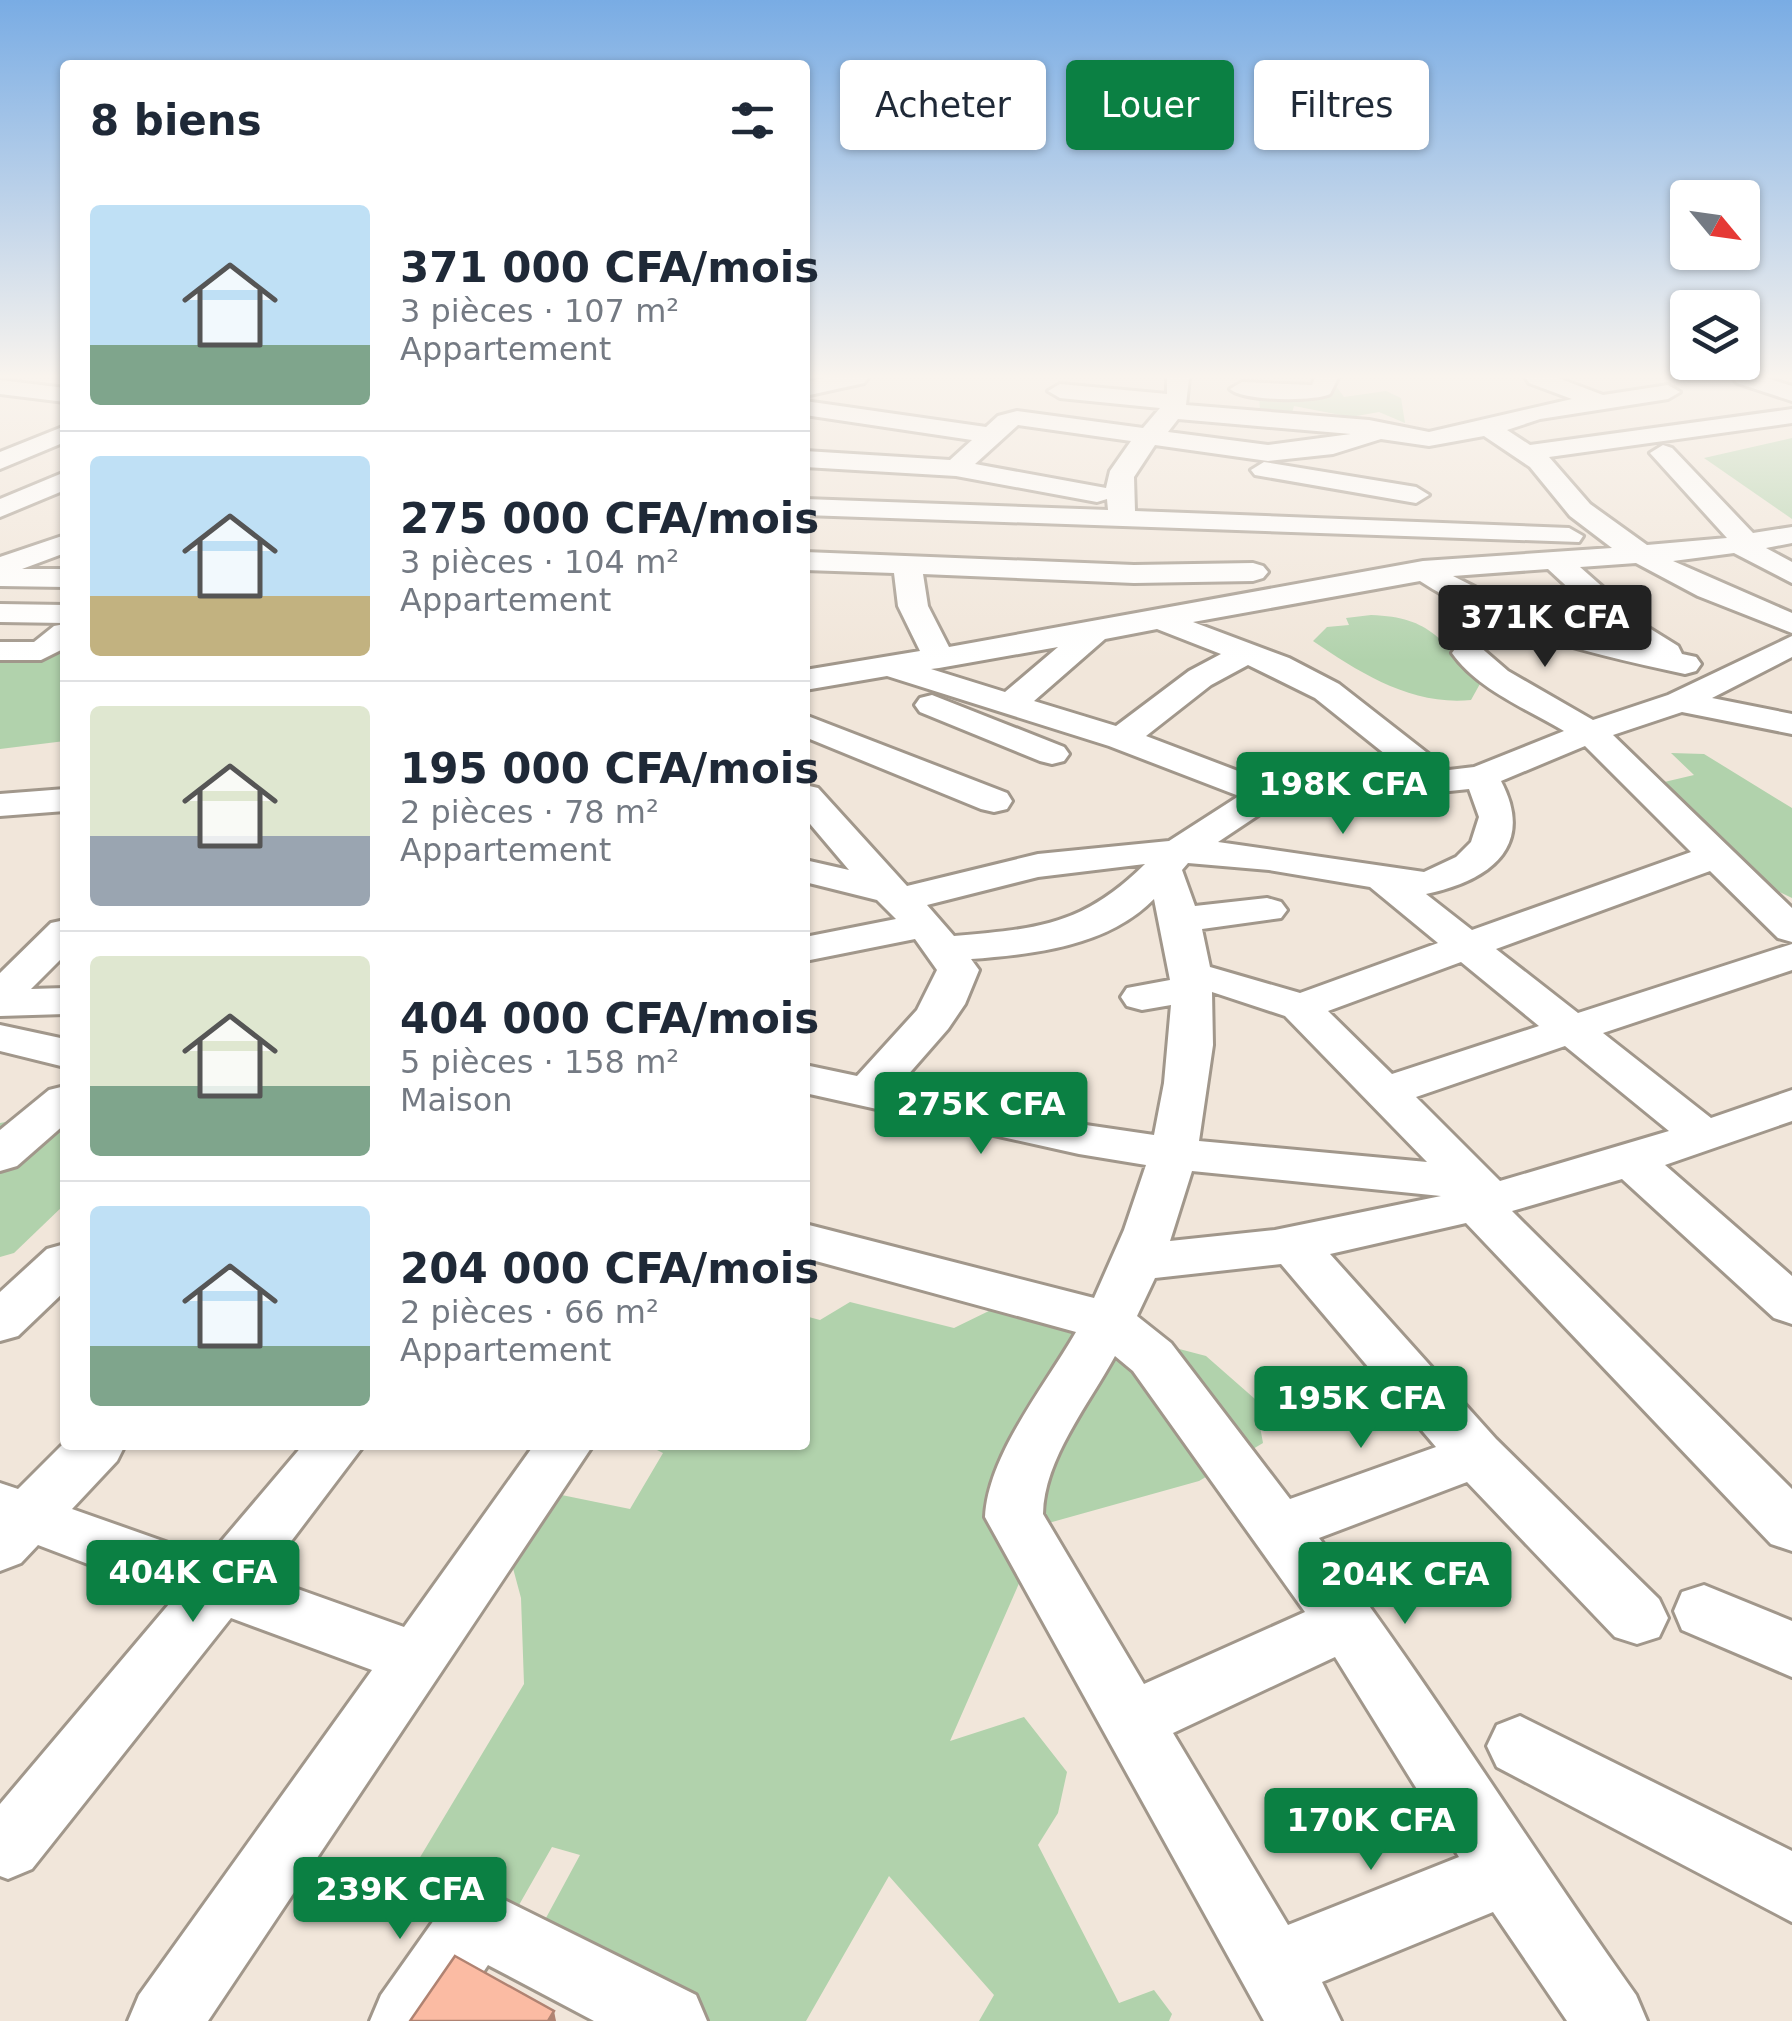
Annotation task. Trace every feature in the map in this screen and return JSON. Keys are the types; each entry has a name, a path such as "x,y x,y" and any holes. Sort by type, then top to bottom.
{"street":[{"path":"913,472 899,565 938,658"},
{"path":"976,472 1060,490 1113,510"},
{"path":"1083,572 1113,510 1123,472"},
{"path":"1219,472 1249,487 1616,538"},
{"path":"1249,487 1277,472"},
{"path":"1550,472 1580,510 1644,556 1729,600 1792,624"},
{"path":"1679,472 1744,544 1792,574"},
{"path":"4,505 60,482"},
{"path":"1249,487 1253,572 1274,595"},
{"path":"810,558 820,508 906,512 1113,510 1249,487 1416,495"},
{"path":"810,679 1095,632 1274,595 1423,570 1644,556 1792,536"},
{"path":"2,577 58,547"},
{"path":"1556,561 1638,634 1686,664 1722,679"},
{"path":"810,568 899,565 1083,572 1253,572"},
{"path":"1423,570 1462,598 1512,622 1686,664"},
{"path":"2,577 60,578"},
{"path":"0,613 60,614"},
{"path":"1158,620 1278,665 1327,691 1444,784"},
{"path":"1010,704 1095,632"},
{"path":"0,651 41,651 60,637"},
{"path":"810,873 916,916 1042,940 1074,931 1113,912 1170,861 1242,808 1272,796 1444,784 1482,777 1590,732 1680,702 1792,646"},
{"path":"1121,740 1200,678 1246,653"},
{"path":"1468,653 1496,678 1590,732 1792,930"},
{"path":"890,666 1121,740 1272,796"},
{"path":"810,681 862,695 892,694 923,701 1052,754"},
{"path":"1680,702 1792,724"},
{"path":"810,727 994,802"},
{"path":"810,948 916,916 1019,868 1170,861 1288,863 1420,884 1456,875 1494,835 1498,819 1482,777"},
{"path":"0,804 60,800"},
{"path":"810,801 916,916 958,970 953,990 826,1092"},
{"path":"1300,1007 1714,856"},
{"path":"1170,861 1191,983 1189,1057 1173,1154 1136,1262 1026,1464 1015,1491 1014,1516 1288,1994 1507,1872"},
{"path":"1383,879 1704,1136"},
{"path":"1181,919 1267,910"},
{"path":"0,1000 60,937"},
{"path":"1384,1092 1792,956"},
{"path":"1142,997 1191,983 1234,984 1300,1007 1792,1527"},
{"path":"0,1000 60,1001"},
{"path":"0,1038 60,1052"},
{"path":"826,1092 1079,1140 1480,1195"},
{"path":"0,1154 60,1104"},
{"path":"1136,1262 1293,1245 1629,1160 1787,1113"},
{"path":"1629,1160 1792,1305"},
{"path":"810,1241 1106,1321 1152,1357 1347,1622 1507,1872 1610,2021"},
{"path":"1293,1245 1476,1456 1637,1618"},
{"path":"0,1322 60,1267"},
{"path":"9,1523 91,1450"},
{"path":"8,1846 332,1450"},
{"path":"164,2021 563,1450"},
{"path":"1276,1528 1476,1456"},
{"path":"9,1523 220,1587 417,1658"},
{"path":"1704,1611 1792,1650"},
{"path":"1131,1720 1347,1622"},
{"path":"1520,1746 1792,1888"},
{"path":"407,2021 476,1921 670,2021"}],"green space":[{"path":"1725,472 1792,472 1792,519"},
{"path":"1371,615 1409,621 1434,634 1481,682 1471,700 1428,698 1388,685 1313,641 1327,627 1349,625 1346,618"},
{"path":"60,637 60,742 0,749 0,655"},
{"path":"1671,753 1704,754 1792,808 1792,898 1698,853 1639,788 1694,775"},
{"path":"39,1116 60,1125 60,1209 14,1253 0,1257 0,1123"},
{"path":"850,1302 954,1328 995,1308 1061,1318 1206,1356 1255,1399 1263,1443 1199,1481 1045,1524 950,1741 1024,1717 1067,1772 1058,1813 1038,1845 1119,2003 1154,1990 1172,2014 1169,2021 979,2021 994,1995 889,1876 806,2021 626,2021 540,1929 580,1855 552,1847 511,1919 413,1869 524,1684 521,1598 510,1557 547,1492 630,1509 663,1453 657,1450 810,1450 810,1317 820,1320"}],"building":[{"path":"455,1956 554,2011 548,2021 410,2021"}]}
